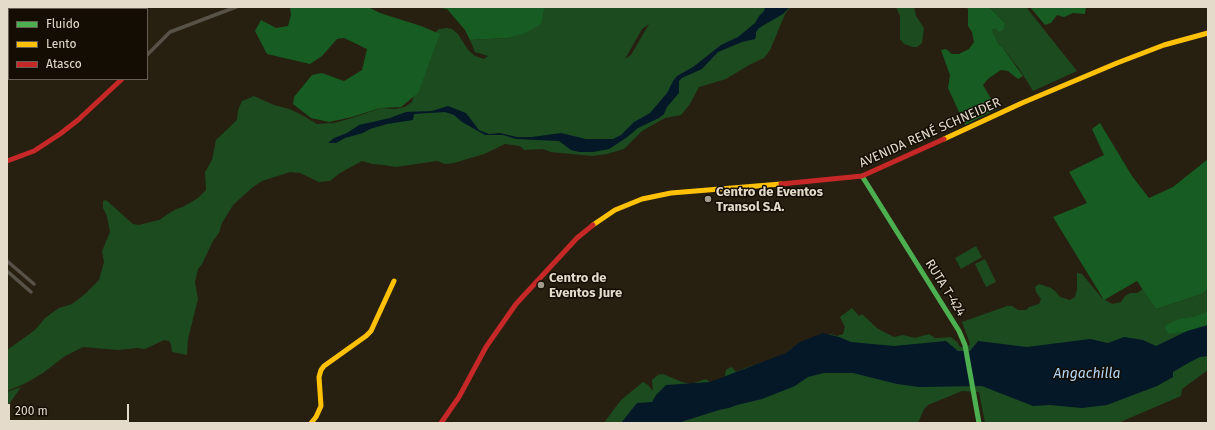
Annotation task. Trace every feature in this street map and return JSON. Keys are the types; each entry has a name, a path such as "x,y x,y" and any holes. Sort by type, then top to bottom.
{"street":[{"path":"148,54 170,32 236,7"},
{"name":"AVENIDA RENÉ SCHNEIDER","path":"441,423 459,397 486,346 516,304 577,238 607,215 632,202 661,195 862,176 1116,63 1164,45 1208,33"},
{"path":"7,161 34,151 60,134 78,120 121,80"},
{"name":"RUTA T-424","path":"862,176 959,331 965,345 979,423"},
{"path":"7,261 34,284"},
{"path":"7,272 31,292"},
{"path":"311,423 316,417 321,406 319,377 321,370 324,366 371,331 394,281"}],"green space":[{"path":"290,7 368,7 380,13 421,26 440,34 418,93 401,107 380,108 352,117 329,122 311,118 293,104 294,97 312,75 322,73 344,81 362,70 367,49 344,38 337,39 322,56 310,64 267,54 255,31 261,20 276,28 288,26 291,15"},
{"path":"436,7 548,7 544,10 542,23 526,33 507,38 470,40 465,30 447,9"},
{"path":"548,7 791,7 786,12 770,50 764,58 726,79 699,87 690,104 681,115 665,118 642,131 624,149 593,156 551,152 543,149 524,150 520,146 505,144 484,154 454,163 445,164 437,161 396,167 372,164 362,161 340,173 330,181 319,182 300,173 290,172 262,181 233,205 198,269 195,282 198,299 188,339 187,355 172,352 169,341 164,340 145,349 137,348 118,350 83,347 65,356 43,373 26,383 7,391 7,350 35,330 45,318 59,308 72,304 99,280 104,262 102,251 110,232 107,216 103,208 103,201 106,200 133,224 139,225 159,220 176,209 183,207 198,198 206,190 205,172 212,160 216,140 237,120 238,110 242,101 254,96 274,105 289,109 317,124 334,123 381,108 395,109 405,107 412,102 433,35 439,29 452,29 458,34 468,50 475,56 484,59 488,56 475,52 470,40 507,38 542,23 544,10","holes":["649,24 631,55 625,59 642,29"]},
{"path":"896,7 914,7 916,16 924,28 922,43 917,47 904,44 900,39 900,16"},
{"path":"966,7 989,7 1005,23 1003,30 999,32 996,28 992,30 999,45 1023,76 1018,79 1008,71 1001,70 989,78 983,85 997,109 965,125 948,88 950,75 941,50 946,49 952,54 959,54 969,49 974,42 972,32 968,26 968,9"},
{"path":"989,7 1026,7 1077,71 1033,91 1020,70 999,45 992,30 1005,23"},
{"path":"1030,7 1086,7 1085,14 1073,13 1064,17 1057,15 1051,23 1045,25"},
{"path":"1100,123 1132,176 1149,198 1173,187 1208,159 1208,289 1202,294 1156,309 1137,281 1104,300 1053,217 1087,203 1069,172 1104,155 1092,129"},
{"path":"976,246 982,257 961,269 955,258"},
{"path":"985,259 996,282 986,287 975,264"},
{"path":"1077,273 1082,274 1102,298 1112,304 1121,302 1125,296 1130,293 1137,293 1143,289 1156,309 1202,294 1208,289 1208,370 1182,389 1181,396 1118,423 985,423 979,392 962,391 928,405 924,409 918,423 604,423 621,400 643,382 653,391 652,380 658,375 663,374 691,384 706,379 713,385 725,376 726,370 729,368 732,367 736,372 784,355 791,349 830,334 837,336 843,334 845,327 840,317 852,308 859,316 862,314 878,329 894,337 903,335 915,338 929,334 935,338 951,337 960,347 968,346 970,345 969,341 962,322 1007,306 1012,306 1018,310 1026,310 1029,307 1039,304 1041,299 1036,292 1035,287 1039,284 1051,288 1060,297 1070,300 1075,297 1077,289"},
{"path":"1208,312 1208,325 1191,332 1169,334 1165,328 1166,325 1179,319 1194,317"},
{"path":"21,387 7,407 7,392"}],"water":[{"path":"765,7 790,7 783,14 759,28 756,32 755,39 742,42 718,52 702,69 682,78 679,81 679,93 667,107 664,114 638,128 609,149 593,152 579,152 571,150 559,141 516,139 503,135 485,135 462,122 454,115 445,112 414,114 413,120 387,124 345,138 336,143 328,143 334,138 347,133 359,125 390,118 406,112 432,111 448,106 466,113 479,130 489,134 500,133 517,137 532,137 561,133 586,139 613,139 621,135 634,122 650,113 667,93 677,76 693,67 721,45 738,37 755,23 764,11"},
{"name":"Angachilla","path":"1208,325 1208,356 1200,357 1173,372 1173,377 1157,386 1107,405 1082,408 1050,405 1033,406 982,386 919,387 897,384 853,373 824,373 808,377 795,386 762,399 719,410 678,423 621,423 637,403 652,402 656,395 666,385 710,382 786,353 800,342 823,333 851,342 894,346 946,341 958,351 970,351 978,341 1027,347 1090,339 1108,343 1124,337 1143,340 1156,346 1187,331"}],"traffic: fast":[{"path":"862,176 959,331 965,345 979,423"}],"traffic: slow":[{"path":"944,139 1022,103 1117,63 1164,45 1208,33"},
{"path":"593,225 615,210 642,199 671,193 781,184"},
{"path":"311,423 316,417 321,406 319,377 321,370 324,366 371,331 394,281"}],"traffic: jam":[{"path":"7,161 34,151 60,134 78,120 121,80"},
{"path":"781,184 862,176 944,139"},
{"path":"441,423 459,397 486,347 516,304 577,238 593,225"}],"place":[{"name":"Centro de Eventos Transol S.A.","path":"708,199"},
{"name":"Centro de Eventos Jure","path":"541,285"}]}
